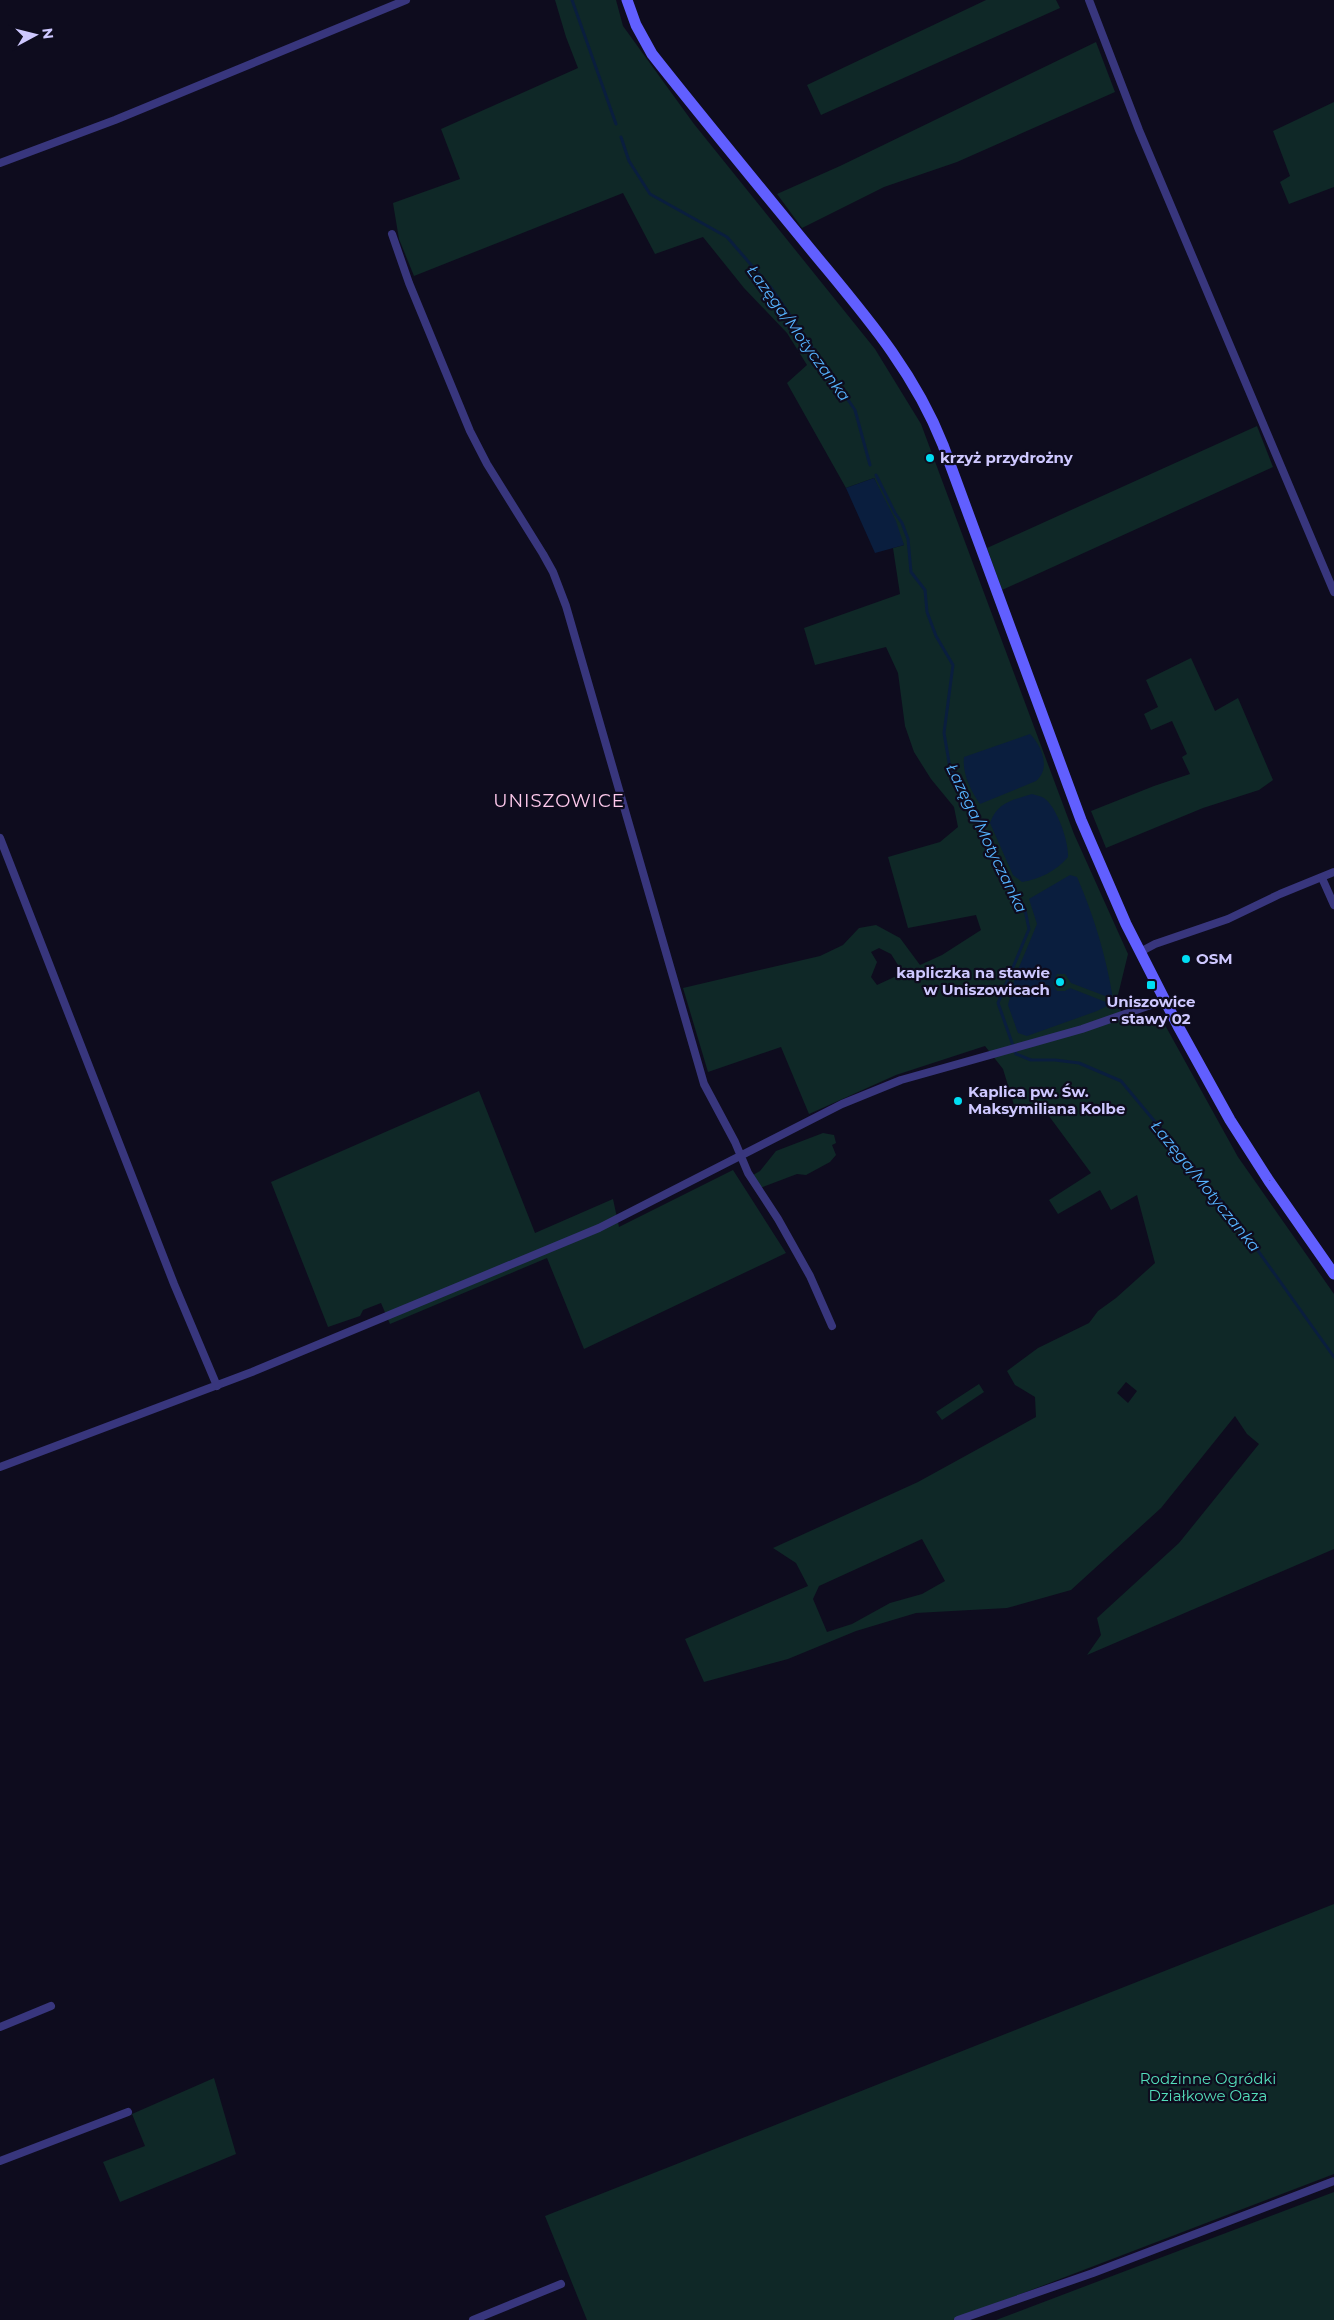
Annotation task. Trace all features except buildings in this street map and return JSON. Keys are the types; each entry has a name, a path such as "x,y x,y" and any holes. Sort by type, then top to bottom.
{"street":[{"path":"0,163 115,120 406,0"},
{"path":"627,0 636,25 652,54 868,319 902,366 925,403 943,445 1081,820 1140,952 1164,1000 1242,1139 1334,1274"},
{"path":"1088,0 1139,130 1334,592"},
{"path":"392,234 431,338 470,431 487,464 547,560 566,606 704,1084 742,1156 748,1173 788,1235 810,1276 832,1326"},
{"path":"0,838 174,1284 217,1386"},
{"path":"1140,952 1155,944 1228,919 1280,894 1334,872"},
{"path":"1322,878 1334,905"},
{"path":"0,1467 217,1386 598,1228 842,1104 902,1080 1008,1051 1113,1019 1164,1000"},
{"path":"0,2027 51,2006"},
{"path":"0,2161 128,2112"},
{"path":"958,2320 1110,2267 1334,2181"},
{"path":"473,2320 561,2284"}],"green space":[{"path":"555,0 616,0 623,26 694,124 875,349 921,424 1074,834 1128,954 1118,995 1123,1023 1139,1016 1160,1016 1238,1157 1334,1294 1334,1549 1087,1655 1101,1635 1097,1618 1179,1543 1259,1444 1247,1434 1235,1416 1161,1508 1071,1590 1007,1608 916,1613 856,1631 788,1659 704,1682 685,1639 808,1586 796,1563 773,1548 918,1482 1036,1417 1035,1397 1015,1385 1007,1371 1038,1348 1089,1323 1098,1311 1116,1298 1155,1263 1137,1195 1111,1210 1100,1190 1058,1214 1049,1200 1091,1173 1046,1112 1014,1105 1003,1069 985,1046 896,1075 809,1114 781,1047 708,1072 683,988 820,956 843,945 859,928 876,925 900,938 920,965 942,955 981,930 976,915 908,928 888,857 940,842 958,827 954,807 931,779 914,752 905,726 898,673 886,647 815,665 804,628 900,594 893,548 904,545 874,478 846,488 787,383 807,365 787,333 744,288 703,237 655,254 623,193 414,276 399,239 393,203 460,179 441,129 578,68","holes":["879,948 891,954 903,973 877,985 871,977 877,962 871,952","1126,1382 1137,1391 1128,1403 1117,1393","922,1539 945,1581 922,1594 890,1603 852,1624 827,1632 813,1599 819,1586"]},
{"path":"986,0 1056,0 1060,8 821,115 807,85"},
{"path":"1096,42 1115,92 957,162 884,187 802,228 777,194 840,166"},
{"path":"1334,102 1334,187 1289,204 1280,182 1290,176 1273,131"},
{"path":"1257,426 1273,467 1002,590 987,548"},
{"path":"1191,658 1215,711 1238,698 1273,780 1259,790 1203,808 1106,848 1091,811 1190,774 1182,757 1187,754 1172,721 1151,730 1144,714 1158,707 1146,680"},
{"path":"479,1091 535,1233 613,1199 619,1227 733,1170 786,1253 584,1349 547,1258 390,1324 381,1303 363,1310 360,1316 328,1327 271,1182"},
{"path":"823,1133 834,1135 836,1143 832,1145 836,1155 830,1162 806,1175 797,1174 760,1188 753,1175 760,1171 776,1151"},
{"path":"979,1384 984,1392 942,1420 936,1412"},
{"name":"Rodzinne Ogródki Działkowe Oaza","path":"1334,1904 1334,2174 953,2320 587,2320 545,2216"},
{"path":"214,2078 236,2154 120,2202 103,2162 145,2146 132,2114"},
{"path":"1334,2192 1334,2320 996,2320"}],"water":[{"path":"874,478 896,521 904,545 875,553 846,488"},
{"path":"1030,734 1038,745 1043,758 1044,764 1041,776 1036,781 980,804 968,782 964,770 964,757"},
{"path":"1032,794 1044,798 1058,817 1064,834 1068,857 1047,874 1022,882 1013,875 990,823 1001,806 1012,800"},
{"path":"1070,875 1077,877 1089,906 1107,967 1113,999 1071,983 1065,974 1057,974 1053,984 1057,991 1065,991 1070,988 1111,1004 1097,1011 1027,1036 1018,1033 1008,1005 1015,977 1037,924 1029,899"}],"waterway":[{"name":"Łazęga/Motyczanka","path":"572,0 616,124"},
{"name":"Łazęga/Motyczanka","path":"621,137 629,161 650,194 727,237 772,289 855,410 870,465"},
{"name":"Łazęga/Motyczanka","path":"876,475 902,523 908,539 911,572 925,590 927,612 936,636 953,665 944,733 950,768 1025,910 1029,929 998,1003 1016,1054 1031,1060 1079,1063 1121,1081 1231,1213 1334,1357"}],"place":[{"name":"krzyż przydrożny","path":"930,458"},
{"name":"OSM","path":"1186,959"},
{"name":"kapliczka na stawie w Uniszowicach","path":"1060,982"},
{"name":"Uniszowice - stawy 02","path":"1151,985"},
{"name":"Kaplica pw. Św. Maksymiliana Kolbe","path":"958,1101"}],"district":[{"name":"UNISZOWICE","path":"559,801"}]}
